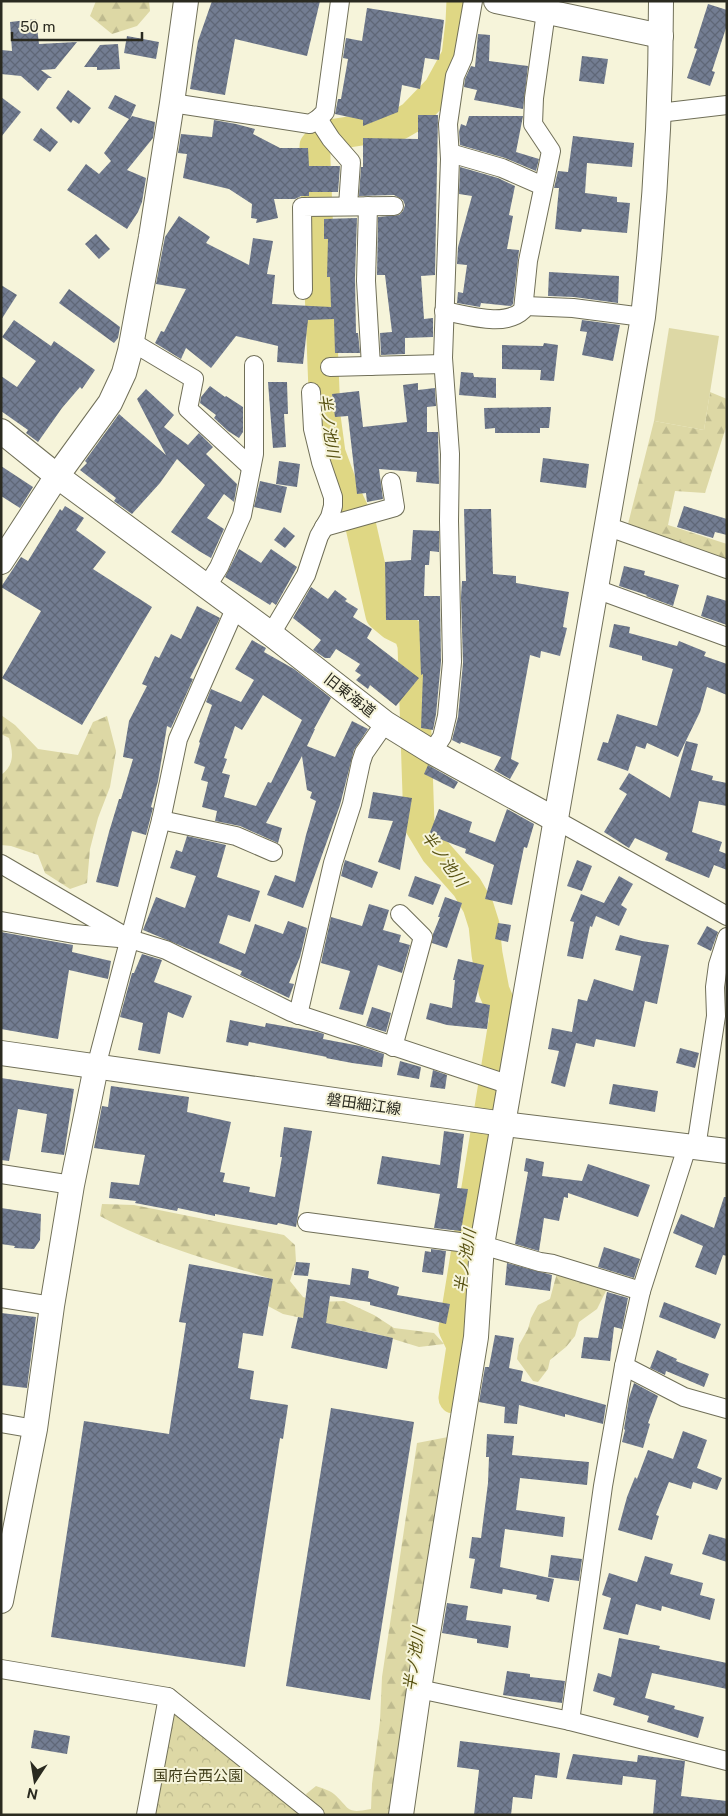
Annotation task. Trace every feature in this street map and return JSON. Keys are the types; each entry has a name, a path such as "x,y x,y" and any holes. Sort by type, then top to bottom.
{"street":[{"path":"1,562 58,476 110,403 124,373 132,342 151,237 186,1"},
{"path":"325,129 325,112 340,1"},
{"path":"432,752 442,737 448,716 452,662 449,521 450,454 444,364 444,311 450,153 448,124 455,76 463,58 473,1"},
{"path":"496,1 661,36"},
{"path":"402,1815 476,1337 482,1245 643,317 656,182 661,1"},
{"path":"444,311 498,320 517,316 523,310 528,261 551,151 533,124 534,98 546,12"},
{"path":"172,103 310,124 325,129 351,162 348,206"},
{"path":"659,113 727,105"},
{"path":"450,153 502,168 544,186"},
{"path":"368,206 366,281 370,366"},
{"path":"303,290 302,207 394,206"},
{"path":"524,306 573,308 643,317"},
{"path":"132,342 194,379 188,409 251,467"},
{"path":"330,367 444,364"},
{"path":"206,588 219,567 242,515 254,454 254,365"},
{"path":"271,634 306,575 319,536 333,506 333,497 321,462 313,429 311,392"},
{"name":"旧東海道","path":"1,431 206,588 271,634 385,723 432,752 727,916"},
{"path":"324,527 395,508 391,482"},
{"path":"606,526 727,569"},
{"path":"596,589 727,637"},
{"path":"1,1601 7,1537 34,1429 72,1185 96,1067 161,820 178,739 235,609"},
{"path":"298,1014 333,863 352,804 361,762 364,753 385,723"},
{"path":"161,820 236,836 273,852"},
{"path":"1,864 130,939"},
{"path":"394,1047 423,937 400,914"},
{"path":"1,921 74,934 130,939 166,950 298,1014 510,1085"},
{"path":"570,1721 603,1486 624,1366 641,1291 692,1147 716,1016 715,987 718,965 727,937"},
{"name":"磐田細江線","path":"1,1053 504,1124 727,1151"},
{"path":"1,1174 72,1185"},
{"path":"307,1222 482,1245 641,1291"},
{"path":"1,1298 52,1306"},
{"path":"624,1366 684,1397 727,1409"},
{"path":"1,1423 34,1429"},
{"path":"1,1669 168,1697 315,1815"},
{"path":"420,1689 570,1721 727,1761"},
{"path":"146,1815 168,1697"}],"green space":[{"path":"96,1 149,1 150,11 137,26 112,34 90,16"},
{"path":"669,328 719,336 704,430 654,421"},
{"path":"710,392 727,399 727,424 705,493 675,491 668,525 727,544 727,559 628,524 654,421 704,430"},
{"path":"1,715 15,725 38,749 78,755 93,722 107,716 116,751 110,787 98,818 90,849 87,883 70,889 45,873 38,855 11,846 1,845 1,775 11,763 12,753 9,738 1,734"},
{"path":"102,1204 134,1205 284,1235 295,1245 296,1262 290,1281 303,1297 319,1302 344,1301 374,1315 394,1328 434,1333 444,1344 419,1347 377,1334 283,1314 268,1306 272,1279 184,1252 121,1227 100,1216"},
{"path":"558,1269 608,1287 597,1309 579,1322 575,1336 566,1347 550,1360 548,1369 538,1382 533,1381 517,1359 519,1345 538,1305 550,1299"},
{"path":"448,1437 404,1815 316,1815 306,1794 316,1786 332,1793 349,1809 357,1811 371,1809 372,1784 380,1721 382,1677 417,1443"},
{"name":"国府台西公園","path":"176,1708 309,1815 152,1815 170,1711"}],"building":[{"path":"212,1 320,1 307,56 235,39 225,95 190,89 198,41"},
{"path":"708,4 727,10 727,25 712,71 715,72 710,86 687,78 697,49 694,48"},
{"path":"367,8 444,20 439,60 425,58 420,89 402,85 398,112 363,126 363,120 335,114 338,99 341,99 348,59 343,58 346,38 362,41"},
{"path":"36,19 39,44 77,42 55,69 41,70 52,78 48,78 38,91 21,76 1,74 1,50 12,51 10,22"},
{"path":"478,34 490,35 489,61 528,66 523,109 474,100 477,90 464,87 465,79 471,66 475,67"},
{"path":"127,36 159,42 156,59 124,53"},
{"path":"118,44 120,69 97,70 97,67 84,67 100,45"},
{"path":"582,56 608,59 604,84 579,81"},
{"path":"68,90 91,108 79,124 73,120 71,123 56,108"},
{"path":"115,95 136,105 130,119 132,116 155,122 153,138 127,170 146,178 142,202 127,229 67,190 86,164 99,174 111,161 104,153 129,119 108,108"},
{"path":"1,97 21,112 1,137"},
{"path":"418,115 438,115 435,275 421,276 424,319 433,318 433,337 405,338 405,354 381,355 380,333 392,332 385,275 377,275 378,217 399,215 405,205 403,200 394,195 359,196 361,167 363,167 363,138 418,139"},
{"path":"469,116 523,116 516,152 539,159 536,171 505,158 460,145 459,132 461,124 466,126"},
{"path":"214,120 255,129 253,134 280,148 308,148 309,166 340,166 338,192 309,192 309,196 301,196 295,199 274,199 278,218 256,223 257,219 251,218 252,204 229,189 183,178 187,154 178,153 181,134 212,137"},
{"path":"41,128 58,142 50,152 33,140"},
{"path":"573,136 634,143 632,167 587,163 585,193 617,197 617,202 630,203 627,233 582,229 581,232 555,229 559,188 554,188 558,171 568,172"},
{"path":"460,167 498,178 515,186 509,215 513,216 507,249 519,250 513,304 511,306 481,303 480,307 457,303 458,292 463,293 467,265 457,264 458,247 472,196 459,194"},
{"path":"179,216 210,237 206,243 249,265 253,238 273,241 267,274 275,275 272,304 331,307 330,277 327,277 328,239 324,239 324,219 357,218 356,333 358,333 360,353 335,353 334,319 308,320 303,364 277,362 278,346 236,336 211,368 186,348 181,359 155,343 161,331 164,332 186,289 156,284 165,237"},
{"path":"96,234 110,249 99,259 85,244"},
{"path":"549,272 619,276 618,303 574,297 548,296"},
{"path":"1,285 17,295 1,320"},
{"path":"69,289 120,327 118,338 114,343 59,303"},
{"path":"14,320 51,346 54,341 95,370 82,389 80,387 62,408 38,442 26,433 28,430 1,411 1,376 17,387 36,361 2,337"},
{"path":"582,320 620,325 613,361 582,355 587,332 580,331"},
{"path":"544,343 558,345 554,381 540,380 541,370 502,369 502,345 543,346"},
{"path":"461,372 473,373 474,377 496,378 496,398 459,395"},
{"path":"268,382 287,382 288,414 284,414 286,447 273,448"},
{"path":"418,383 418,390 435,388 436,406 427,407 427,432 438,432 439,484 416,482 417,472 379,469 383,499 367,502 366,493 357,494 348,416 335,417 332,394 359,391 363,427 407,422 403,385"},
{"path":"210,386 243,407 243,432 239,438 228,431 214,418 216,415 200,403 201,397"},
{"path":"146,389 174,415 164,427 188,445 199,433 213,447 206,454 237,484 234,502 224,494 207,518 224,529 211,558 171,532 205,485 177,459 160,483 132,514 114,501 116,498 80,470 87,463 85,461 119,414 166,455 137,399"},
{"path":"551,407 549,428 540,428 540,433 495,433 495,428 485,429 484,408"},
{"path":"543,458 589,464 586,488 540,482"},
{"path":"279,461 300,464 297,487 276,484"},
{"path":"1,466 33,487 20,508 1,496"},
{"path":"260,481 287,487 281,513 254,507"},
{"path":"65,506 84,518 76,530 106,552 93,569 152,607 82,725 2,678 41,611 1,587 21,557 28,561 60,509 62,511"},
{"path":"684,506 727,519 727,535 715,532 713,538 677,527"},
{"path":"464,509 491,509 493,574 516,576 516,583 569,592 563,627 567,628 560,656 541,651 540,658 530,655 511,759 519,763 510,779 494,770 501,757 452,740 458,717 463,663 461,597 462,581 466,581"},
{"path":"284,527 295,536 285,548 274,540"},
{"path":"413,530 439,531 439,552 430,551 429,565 425,565 424,596 440,596 441,662 433,730 421,728 423,674 421,675 419,620 386,620 385,562 411,560"},
{"path":"239,549 261,563 271,549 297,567 276,605 272,602 270,605 225,577"},
{"path":"624,566 645,571 644,575 679,585 673,606 619,586"},
{"path":"311,587 328,599 335,590 347,599 345,601 358,609 353,617 372,629 367,638 419,678 396,706 370,685 368,689 356,680 361,675 355,671 360,664 336,649 330,658 325,658 313,650 321,640 293,618"},
{"path":"707,595 727,601 727,625 701,616"},
{"path":"197,606 220,618 190,678 193,679 171,728 167,726 158,781 151,807 153,808 146,835 132,831 118,887 96,882 109,832 133,759 123,757 129,721 147,686 142,684 155,656 159,658 171,634 181,639"},
{"path":"614,624 630,627 629,633 677,646 679,641 706,652 704,656 727,664 727,695 707,687 700,712 678,757 647,743 645,749 636,746 628,771 597,760 603,742 608,743 617,714 657,726 673,669 642,660 642,656 609,647"},
{"path":"252,640 266,648 264,652 294,669 331,698 307,746 335,757 352,721 368,729 354,750 340,805 303,908 267,895 275,875 295,882 316,801 310,798 312,792 307,790 302,756 266,823 282,828 278,843 240,826 215,821 217,811 202,807 208,782 201,780 205,767 194,763 212,705 206,702 211,689 241,702 254,680 235,669","holes":["263,695 302,720 271,783 268,782 256,806 224,797 230,775 222,773 227,759 224,758 235,726 242,730"]},
{"path":"686,741 698,744 691,770 713,776 712,780 727,783 727,806 699,801 692,832 722,842 719,851 727,854 727,870 714,865 709,878 665,860 668,853 635,838 629,848 604,832 627,794 619,789 629,773 670,798"},
{"path":"428,765 458,782 454,789 424,774"},
{"path":"373,792 412,798 400,870 378,862 393,821 368,818"},
{"path":"439,809 472,822 469,832 495,842 507,809 534,824 527,848 524,847 512,905 485,899 494,865 465,853 466,849 429,835"},
{"path":"187,836 226,845 217,877 260,891 250,922 228,915 219,943 245,954 255,924 283,934 288,921 307,928 300,957 289,983 294,984 289,998 240,975 242,971 143,930 156,897 185,908 196,876 170,868 176,850 182,852"},
{"path":"345,860 378,872 372,888 341,876"},
{"path":"577,860 592,866 582,891 567,886"},
{"path":"415,876 441,885 433,905 408,896"},
{"path":"619,876 633,884 621,905 627,909 619,926 596,916 592,927 590,926 583,959 567,956 574,922 570,921 581,894 604,903"},
{"path":"445,897 462,903 447,948 432,943"},
{"path":"369,904 389,910 383,930 401,935 399,942 410,945 402,973 378,965 363,1015 339,1009 350,971 321,963 331,917 362,926"},
{"path":"498,923 511,925 508,942 495,939"},
{"path":"707,926 718,932 711,951 697,944"},
{"path":"1,932 73,945 72,952 111,961 108,979 69,970 58,1039 1,1029"},
{"path":"620,935 669,945 657,1004 645,1001 635,1047 596,1039 594,1047 576,1043 565,1087 551,1083 559,1051 548,1049 552,1028 572,1032 578,999 587,1001 594,979 633,991 641,956 615,950"},
{"path":"142,954 162,960 154,982 192,996 183,1018 168,1012 160,1054 138,1050 143,1023 120,1017 132,973 134,973"},
{"path":"458,959 484,965 475,1002 490,1005 487,1029 447,1025 426,1019 430,1003 452,1008 455,980 453,980"},
{"path":"372,1007 391,1013 386,1032 366,1026"},
{"path":"230,1020 265,1027 266,1023 318,1032 324,1034 323,1039 360,1046 384,1054 382,1067 352,1063 249,1042 248,1046 226,1042"},
{"path":"680,1048 699,1053 695,1068 676,1063"},
{"path":"400,1061 421,1067 419,1079 397,1075"},
{"path":"433,1070 447,1075 445,1089 430,1087"},
{"path":"1,1078 74,1089 64,1155 41,1152 47,1114 18,1109 9,1161 1,1160"},
{"path":"613,1084 658,1091 655,1112 609,1104"},
{"path":"111,1086 189,1097 187,1112 231,1122 220,1172 225,1173 223,1182 250,1187 249,1192 275,1197 282,1157 280,1157 284,1127 312,1131 296,1227 215,1214 215,1216 178,1208 177,1211 135,1203 136,1201 109,1198 111,1182 139,1185 145,1155 94,1148 102,1106 108,1107"},
{"path":"444,1131 464,1134 457,1188 468,1189 461,1231 434,1228 440,1194 377,1184 382,1156 440,1165"},
{"path":"526,1158 544,1162 542,1176 582,1181 588,1164 650,1185 638,1217 568,1193 568,1198 564,1197 559,1221 544,1218 539,1251 515,1244 528,1172 524,1171"},
{"path":"724,1197 727,1197 727,1256 723,1255 716,1275 695,1267 703,1246 673,1233 681,1214 714,1228"},
{"path":"1,1208 41,1214 40,1240 34,1249 14,1248 15,1246 1,1244"},
{"path":"604,1247 640,1259 634,1278 598,1267"},
{"path":"431,1249 446,1251 443,1275 422,1272 425,1251 431,1252"},
{"path":"296,1262 310,1263 308,1276 294,1275"},
{"path":"507,1263 552,1275 550,1291 505,1285"},
{"path":"189,1264 273,1279 263,1336 243,1333 238,1368 254,1371 250,1399 288,1405 283,1439 280,1438 245,1667 51,1637 84,1421 169,1434 186,1323 179,1322"},
{"path":"352,1268 369,1271 368,1278 399,1287 397,1295 450,1304 446,1324 370,1305 370,1302 330,1296 326,1323 393,1338 387,1369 291,1348 298,1317 303,1318 308,1279 350,1285"},
{"path":"607,1292 628,1298 622,1329 614,1327 610,1361 581,1358 584,1337 598,1338"},
{"path":"664,1302 721,1324 715,1339 659,1317"},
{"path":"1,1313 36,1317 27,1388 1,1385"},
{"path":"495,1335 514,1338 509,1368 523,1371 521,1381 606,1405 603,1424 565,1414 565,1417 519,1405 517,1424 504,1423 505,1407 479,1402 485,1367 489,1367"},
{"path":"657,1350 677,1359 676,1361 709,1374 704,1387 666,1371 665,1375 650,1368"},
{"path":"634,1383 658,1396 648,1423 650,1424 643,1448 622,1442 629,1398"},
{"path":"331,1408 414,1422 370,1700 286,1686"},
{"path":"683,1431 707,1440 697,1468 722,1478 717,1490 693,1482 691,1489 669,1482 656,1515 659,1516 652,1540 618,1530 627,1497 635,1477 637,1479 648,1450 673,1459"},
{"path":"487,1434 514,1436 512,1455 589,1462 587,1485 520,1478 516,1510 565,1517 563,1537 505,1529 500,1567 554,1579 549,1602 536,1599 537,1595 503,1589 502,1594 470,1588 475,1559 469,1558 472,1537 481,1538 488,1483 489,1457 486,1457"},
{"path":"709,1534 727,1539 727,1562 702,1554"},
{"path":"551,1555 582,1559 579,1581 548,1577"},
{"path":"645,1556 673,1564 670,1574 703,1583 700,1595 715,1599 710,1620 662,1606 661,1611 636,1604 628,1635 603,1629 611,1598 602,1595 609,1573 637,1582"},
{"path":"447,1603 468,1606 466,1620 511,1626 508,1648 477,1643 477,1639 442,1633"},
{"path":"619,1638 660,1646 659,1649 727,1663 727,1689 652,1673 645,1698 675,1706 674,1709 704,1717 698,1738 647,1722 649,1716 613,1705 615,1698 593,1691 598,1673 611,1677"},
{"path":"507,1671 530,1674 530,1677 565,1681 562,1703 503,1695"},
{"path":"34,1730 70,1736 67,1754 31,1748"},
{"path":"460,1741 560,1753 557,1778 535,1775 532,1799 513,1797 511,1815 474,1815 479,1770 457,1767"},
{"path":"573,1754 637,1762 638,1755 685,1761 681,1796 727,1801 727,1815 653,1815 656,1780 623,1776 622,1785 566,1779"}],"waterway":[{"name":"半ノ池川","path":"454,1398 462,1346 454,1329 505,1016 494,991 484,925 478,906 467,887 436,852 419,824 413,645 409,633 393,625 381,615 361,527 344,491 330,453 325,416 315,146 323,136 400,124 412,117 439,89 457,56 462,1"}]}
